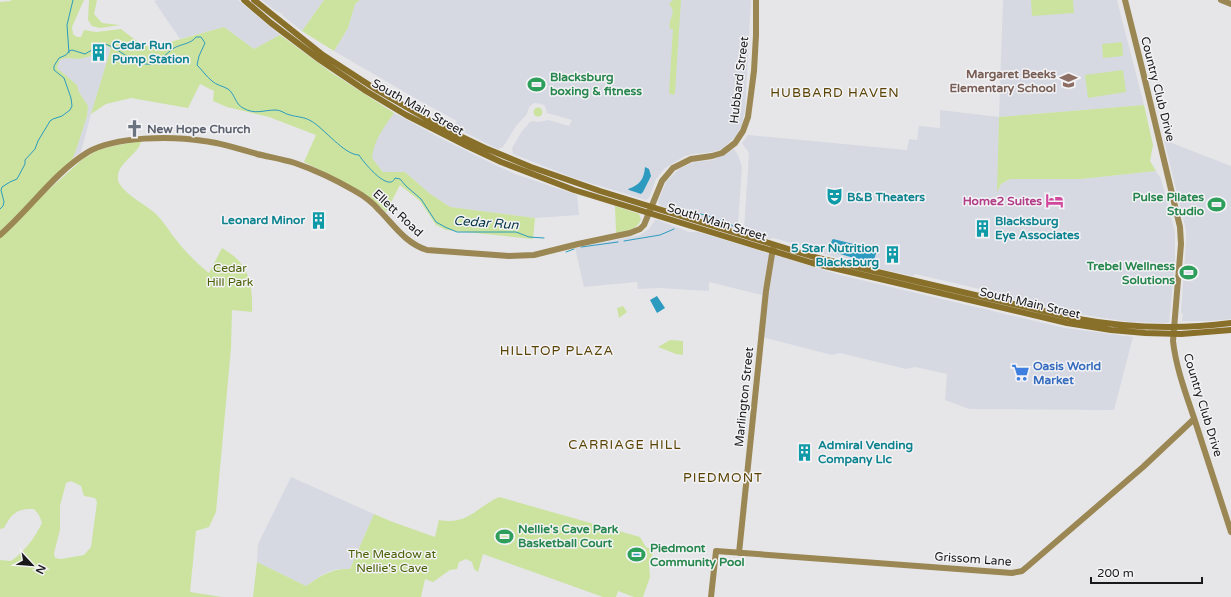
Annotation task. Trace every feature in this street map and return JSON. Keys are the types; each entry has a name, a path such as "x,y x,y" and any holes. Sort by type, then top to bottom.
{"main road":[{"name":"South Main Street","path":"244,0 277,28 401,105 439,126 556,177 651,210 834,268 1072,324 1126,332 1231,330"},
{"name":"South Main Street","path":"254,0 322,57"},
{"name":"South Main Street","path":"1174,331 1231,323"}],"street":[{"name":"Hubbard Street","path":"651,210 662,181 674,168 691,159 722,153 735,143 744,131 748,117 754,71 756,0"},
{"name":"Country Club Drive","path":"1125,0 1180,227 1181,244 1174,331 1174,347 1178,368 1231,532"},
{"path":"1221,0 1231,4"},
{"name":"Ellett Road","path":"0,235 63,171 78,159 89,152 108,144 139,139 205,141 300,165 338,182 361,195 378,209 396,230 410,242 434,252 517,256 542,254 636,231 644,225 651,210"},
{"name":"Marlington Street","path":"739,553 766,291 774,248"},
{"name":"Grissom Lane","path":"711,597 716,551 1018,573 1072,529 1143,467 1194,419"}],"shaded area":[{"path":"238,0 280,35 254,49 224,27 180,39 154,1"},
{"path":"262,0 324,0 302,31"},
{"path":"360,0 751,0 745,110 742,125 736,136 722,149 713,152 685,156 665,168 656,179 649,198 646,200 574,178 513,154 512,148 522,131 530,122 549,120 569,126 572,120 547,113 545,106 542,104 534,103 529,107 527,114 516,126 503,147 498,149 454,127 457,121 334,51 348,28 355,4"},
{"name":"Margaret Beeks Elementary School","path":"1003,0 1117,0 1144,105 999,117"},
{"name":"Cedar Run Pump Station","path":"101,44 111,48 81,152 73,158 87,116 88,106 79,92 77,85 57,68 57,65 60,60 66,58 79,59"},
{"path":"940,110 999,117 998,190 1001,184 1010,179 1081,179 1156,171 1161,179 1175,232 1175,260 1169,323 1129,322 1072,313 993,295 984,290 915,274 913,276 876,268 781,240 773,238 770,239 744,230 749,153 742,143 748,135 907,150 909,139 917,140 919,126 940,128"},
{"path":"394,113 440,138 515,174 577,195 579,215 535,218 450,207 429,193 405,172 383,172 372,158 373,148 379,134"},
{"path":"1164,140 1231,166 1231,319 1182,321 1183,314 1181,313 1186,230"},
{"path":"734,149 738,155 742,167 738,225 736,228 661,206 659,204 658,202 666,182 679,169 694,162 713,160"},
{"path":"655,220 689,232 698,232 840,275 1065,328 1133,337 1114,410 969,409 945,400 947,374 915,367 906,369 840,353 832,355 758,336 762,295 709,282 709,291 659,288 638,289 637,282 584,287 575,248 640,235 649,229"},
{"path":"291,477 374,514 350,569 330,571 306,586 257,562 258,544"}],"green space":[{"path":"11,0 84,0 72,27 73,34 77,37 81,37 84,30 96,32 121,29 146,46 156,46 224,27 254,49 280,35 332,73 394,113 380,134 373,151 372,158 383,172 405,172 429,193 450,207 535,218 533,239 446,230 436,225 420,201 400,185 386,212 358,190 304,162 316,135 269,117 227,107 213,101 214,91 200,84 188,108 131,98 106,104 91,114 111,48 101,44 96,46 91,56 79,59 66,58 60,60 57,68 77,85 79,92 88,106 87,116 73,158 0,233 0,2"},
{"path":"89,0 97,0 94,14 102,23 120,25 100,28 92,26 88,20"},
{"path":"324,0 360,0 355,4 348,28 334,51 302,31"},
{"path":"673,0 681,0 675,93 673,95 669,93 673,29 670,29 669,25 673,11 669,4"},
{"path":"1031,0 1073,0 1074,13 1032,16"},
{"path":"1122,42 1123,56 1103,58 1102,44"},
{"path":"1123,70 1126,92 1088,98 1085,75"},
{"path":"1144,105 1153,145 1150,161 1156,171 1081,179 1010,179 1001,184 997,192 999,117"},
{"path":"538,107 543,112 538,117 533,112"},
{"name":"Cedar Hill Park","path":"141,142 139,147 120,169 118,180 120,185 124,190 156,214 194,260 209,273 222,248 238,260 244,267 250,283 252,292 252,312 232,310 231,348 216,512 209,527 196,531 190,592 222,597 0,597 0,560 11,561 21,553 36,534 42,523 39,515 34,509 28,509 15,513 9,519 4,528 0,529 0,238 44,194 84,158 98,150","holes":["71,481 81,486 84,496 95,498 97,502 91,547 84,555 61,559 55,558 54,553 60,530 60,506 66,483"]},
{"path":"615,206 639,214 641,219 637,226 616,233"},
{"path":"623,306 627,312 619,318 617,308"},
{"path":"670,340 683,341 683,355 658,347"},
{"name":"The Meadow at Nellie's Cave","path":"499,497 640,537 646,547 654,550 649,565 650,577 643,597 634,597 618,591 616,597 603,597 483,554 478,572 474,569 472,562 466,559 459,562 457,569 450,570 433,582 425,579 421,597 253,597 257,562 306,586 332,571 350,569 374,514 435,537 439,520 449,521 465,518"}],"water":[{"path":"645,167 649,169 651,176 643,192 641,194 629,190 628,189 636,186 641,181 644,175"},
{"path":"833,239 877,250 873,263 830,251 830,245"},
{"path":"657,296 665,308 657,313 650,300"},
{"name":"Piedmont Community Pool","path":"632,552 642,552 643,561 638,562 638,558 632,558"}],"waterway":[{"name":"Cedar Run","path":"69,53 67,25 73,0"},
{"name":"Cedar Run","path":"0,209 4,202 1,190 2,187 17,179 25,164 25,160 35,149 50,121 62,116 70,110 72,106 71,98 64,78 54,70 54,66 59,58 72,50 85,54 92,50 95,45 101,43 114,48 143,64 151,64 160,60 174,48 189,43 196,37 201,37 205,43 197,65 214,82 228,89 240,106 255,112 278,110 311,121 347,151 359,155 371,170 382,179 388,182 392,182 395,178 400,179 421,199 436,222 457,232 516,232 529,237 544,238"},
{"name":"Cedar Run","path":"689,212 713,217 734,227"},
{"name":"Cedar Run","path":"624,241 660,235 674,229"},
{"name":"Cedar Run","path":"581,247 618,242"},
{"name":"Cedar Run","path":"566,252 574,249"}],"place":[{"name":"Cedar Run Pump Station","path":"99,52"},
{"name":"Margaret Beeks Elementary School","path":"1069,81"},
{"name":"Blacksburg boxing & fitness","path":"537,84"},
{"name":"New Hope Church","path":"134,129"},
{"name":"B&B Theaters","path":"834,197"},
{"name":"Home2 Suites","path":"1055,201"},
{"name":"Pulse Pilates Studio","path":"1217,204"},
{"name":"Leonard Minor","path":"318,220"},
{"name":"Blacksburg Eye Associates","path":"982,228"},
{"name":"5 Star Nutrition Blacksburg","path":"892,255"},
{"name":"Trebel Wellness Solutions","path":"1188,273"},
{"name":"Oasis World Market","path":"1020,373"},
{"name":"Admiral Vending Company Llc","path":"805,452"},
{"name":"Nellie's Cave Park Basketball Court","path":"505,536"},
{"name":"Piedmont Community Pool","path":"637,555"}],"district":[{"name":"HUBBARD HAVEN","path":"835,92"},
{"name":"HILLTOP PLAZA","path":"557,350"},
{"name":"CARRIAGE HILL","path":"625,444"},
{"name":"PIEDMONT","path":"723,477"}]}
